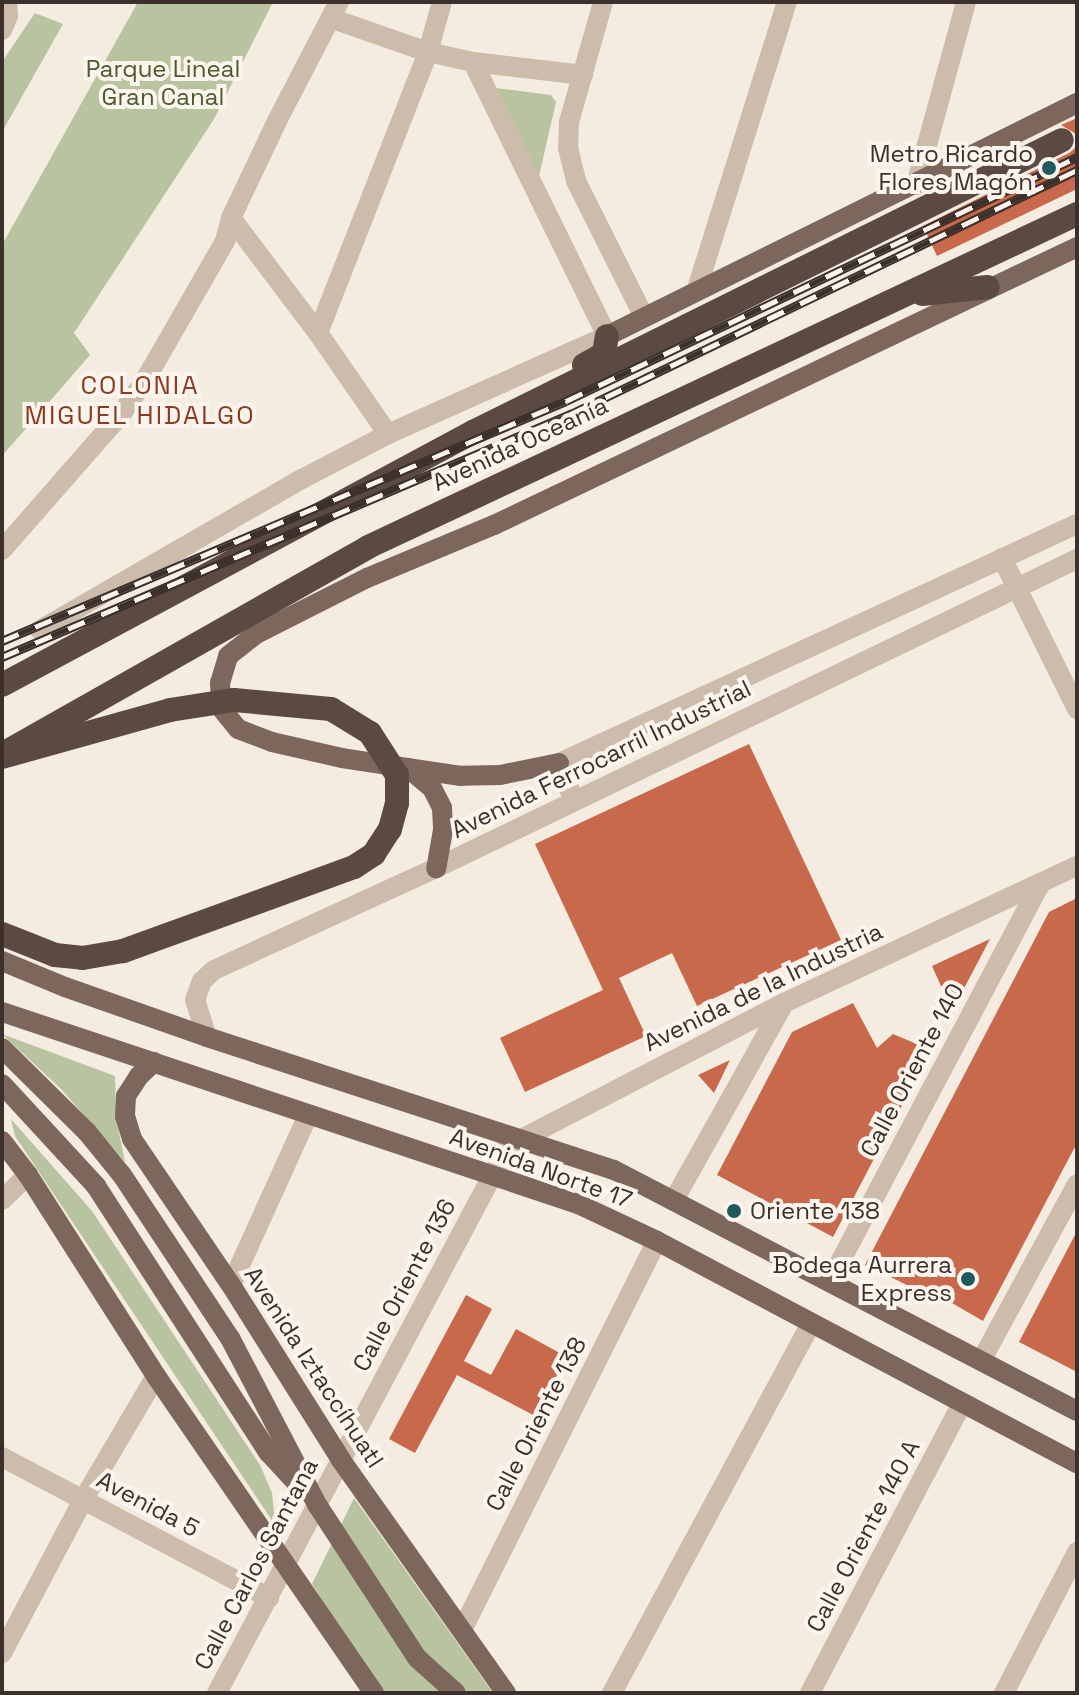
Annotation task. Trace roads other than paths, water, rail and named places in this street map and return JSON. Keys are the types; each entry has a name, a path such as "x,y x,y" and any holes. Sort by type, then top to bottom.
{"highway":[{"name":"Avenida Oceanía","path":"2,685 473,432 1062,140"},
{"name":"Avenida Oceanía","path":"2,756 368,547 1077,214"},
{"path":"904,296 988,287"},
{"path":"473,432 522,398 604,354 607,336"},
{"path":"2,756 170,710 234,700 331,709 370,733 397,775 397,803 390,829 374,854 354,867 123,951 83,958 55,955 2,934"}],"main road":[{"path":"607,336 1077,103"},
{"path":"559,763 500,775 461,776 272,742 238,729 221,708 220,683 228,656 256,634 367,578 494,525 988,287 1072,253"},
{"path":"408,768 432,788 442,808 443,830 436,868"},
{"name":"Avenida Norte 17","path":"2,961 65,987 207,1037 614,1170 1077,1411"},
{"name":"Avenida Norte 17","path":"2,1012 578,1204 657,1241 1077,1463"},
{"path":"2,1048 87,1132 122,1175 230,1338 318,1506 417,1658 456,1693"},
{"name":"Avenida Iztaccíhuatl","path":"154,1062 129,1089 124,1105 127,1127 341,1460 506,1693"},
{"path":"2,1084 96,1186 269,1453 318,1506"},
{"path":"2,1141 28,1175 156,1376 374,1693"}],"street":[{"path":"2,30 8,16 7,2"},
{"path":"318,333 428,52 442,2"},
{"path":"603,2 569,122 568,148 576,181 644,317"},
{"path":"696,292 787,2"},
{"path":"916,185 966,2"},
{"path":"2,550 78,466 144,382 225,241 231,218 278,119 336,10 428,52 473,62 583,75"},
{"path":"40,630 302,479 388,434 607,336 473,62"},
{"path":"231,218 318,333 388,434"},
{"name":"Avenida Ferrocarril Industrial","path":"559,763 1077,524"},
{"path":"1002,558 1077,709"},
{"name":"Avenida Ferrocarril Industrial","path":"207,1037 195,1000 207,975 1077,559"},
{"path":"559,763 574,801"},
{"name":"Avenida de la Industria","path":"490,1177 508,1146 518,1139 784,1003 1077,866"},
{"name":"Calle Oriente 140","path":"830,1281 1040,884"},
{"path":"674,1200 784,1003"},
{"path":"231,1285 308,1115"},
{"path":"2,1200 28,1175"},
{"name":"Calle Oriente 136","path":"341,1460 490,1177"},
{"path":"981,1361 1077,1184"},
{"name":"Calle Oriente 138","path":"462,1630 657,1241"},
{"path":"612,1693 811,1323"},
{"path":"2,1653 83,1500 156,1376"},
{"name":"Calle Oriente 140 A","path":"810,1693 962,1403"},
{"name":"Avenida 5","path":"2,1457 269,1598"},
{"name":"Calle Carlos Santana","path":"217,1693 341,1460"},
{"path":"1004,1693 1077,1552"}],"railway":[{"path":"2,641 566,401 1077,157"},
{"path":"2,657 573,413 1077,170"}],"place":[{"name":"Metro Ricardo Flores Magón","path":"1049,168"},
{"name":"Oriente 138","path":"734,1211"},
{"name":"Bodega Aurrera Express","path":"968,1279"}],"district":[{"name":"COLONIA MIGUEL HIDALGO","path":"140,401"}],"park label":[{"name":"Parque Lineal Gran Canal","path":"163,83"}]}
